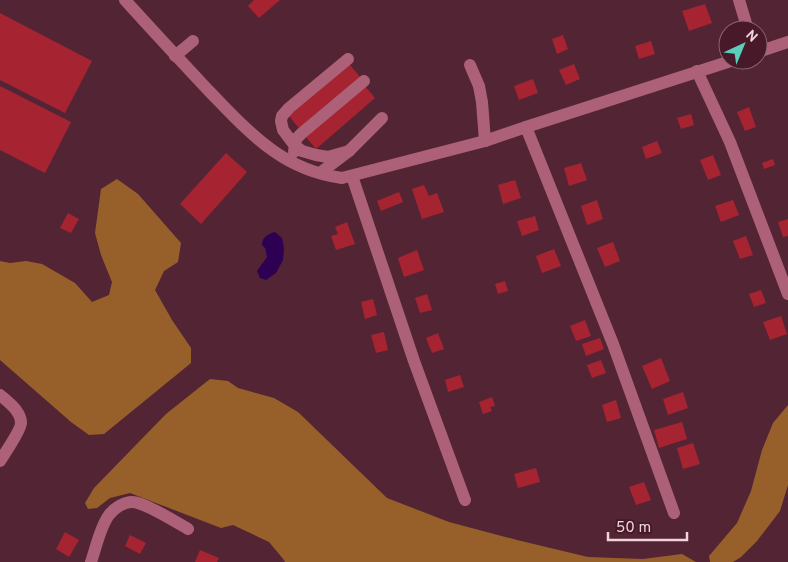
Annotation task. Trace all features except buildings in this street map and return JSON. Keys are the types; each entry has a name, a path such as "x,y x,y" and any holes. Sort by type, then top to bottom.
{"street":[{"path":"125,0 175,56 252,135 293,163 330,176 347,177 485,141 718,65"},
{"path":"739,0 745,20"},
{"path":"175,56 192,41"},
{"path":"768,49 788,42"},
{"path":"348,59 289,108 282,116 281,122 283,130 294,146 302,151 328,156 349,151"},
{"path":"470,65 481,94 485,141"},
{"path":"697,71 730,142 788,294"},
{"path":"293,163 296,139 364,81"},
{"path":"320,173 349,151 382,118"},
{"path":"526,127 613,344 674,513"},
{"path":"349,151 347,177 465,500"},
{"path":"0,396 13,406 22,424 0,461"},
{"path":"91,562 109,515 120,506 133,502 151,508 188,528"}],"shaded area":[{"path":"117,179 138,194 181,243 178,262 164,271 155,290 191,348 191,363 104,434 89,435 71,422 0,360 0,261 10,263 26,261 42,264 75,283 92,302 109,295 112,282 101,255 95,233 101,189"},
{"path":"275,232 282,238 284,248 283,260 276,273 266,280 260,278 257,271 267,257 262,242 266,236"},
{"path":"210,379 228,381 238,388 274,398 298,412 387,498 449,522 588,557 643,559 682,554 696,562 285,562 269,542 233,525 221,528 130,493 110,498 97,508 88,509 85,503 94,488 166,414"},
{"path":"788,405 788,485 780,511 757,541 741,557 733,562 710,562 709,556 737,523 751,491 762,450 773,423"}]}
